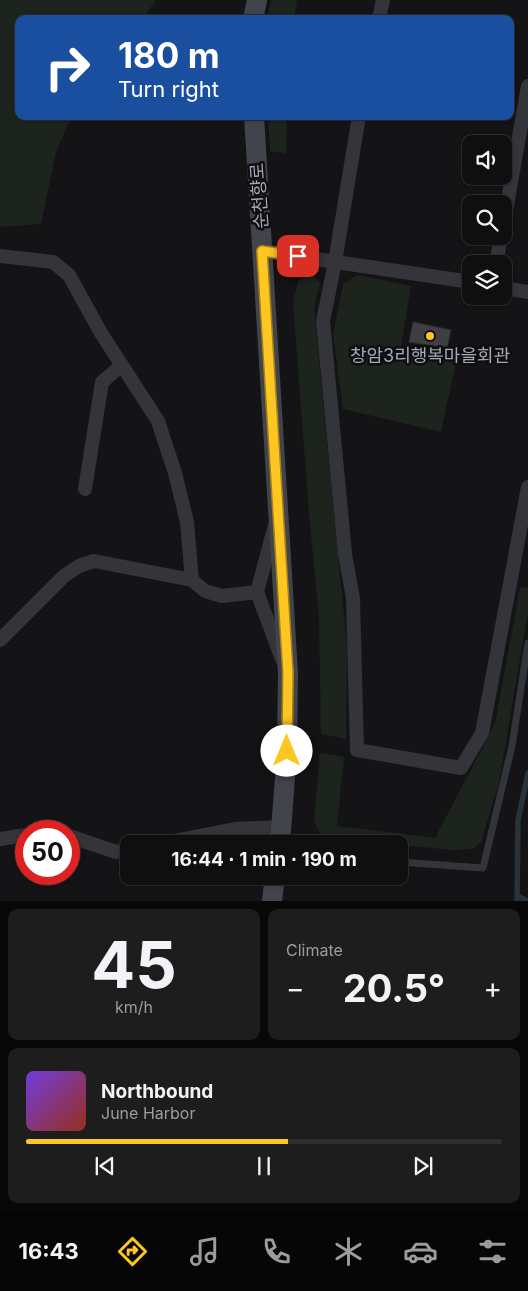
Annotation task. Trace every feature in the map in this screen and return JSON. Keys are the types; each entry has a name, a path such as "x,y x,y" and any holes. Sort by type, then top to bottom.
{"main road":[{"path":"251,0 252,15"},
{"path":"253,15 257,0"},
{"name":"순천향로","path":"254,120 288,673 287,751 280,835"},
{"path":"272,901 274,885"}],"street":[{"path":"380,15 383,0"},
{"path":"509,195 528,86"},
{"path":"358,120 335,262 323,321 345,554 353,598 357,750 461,768 482,732 528,487"},
{"path":"262,251 462,281"},
{"path":"0,256 53,262 69,275 100,333 158,421 172,464 187,522 192,580"},
{"path":"512,289 528,292"},
{"path":"85,489 102,382 121,366"},
{"path":"278,512 258,592 288,673"},
{"path":"0,640 64,576 79,566 94,561 192,580 205,591 222,596 258,592"},
{"path":"204,835 235,829 274,835"},
{"path":"0,839 15,837"},
{"path":"80,840 116,852 120,851"}],"lane":[{"path":"408,863 483,868 512,746 528,643"}],"shaded area":[{"path":"0,0 156,0 145,15 15,15 15,120 70,120 56,152 41,224 0,227"},
{"path":"271,0 297,0 295,15 268,15"},
{"path":"268,120 287,120 286,154 270,151"},
{"path":"307,275 315,277 320,283 314,309 347,646 346,739 321,734 319,618 293,302 298,282"},
{"path":"357,275 411,286 401,346 457,358 441,432 343,409 333,335 343,284"},
{"path":"528,587 528,612 499,782 481,842 473,849 452,850 408,846 408,835 321,835 314,821 320,753 344,757 337,826 435,838 495,724 520,588"}],"building":[{"name":"창암3리행복마을회관","path":"413,322 451,330 447,348 409,342"}],"waterway":[{"path":"517,901 518,820 528,773"},
{"path":"518,896 527,901"}],"place":[{"name":"창암3리행복마을회관","path":"430,336"}],"route":[{"path":"287,751 288,673 262,251 298,256"}]}
